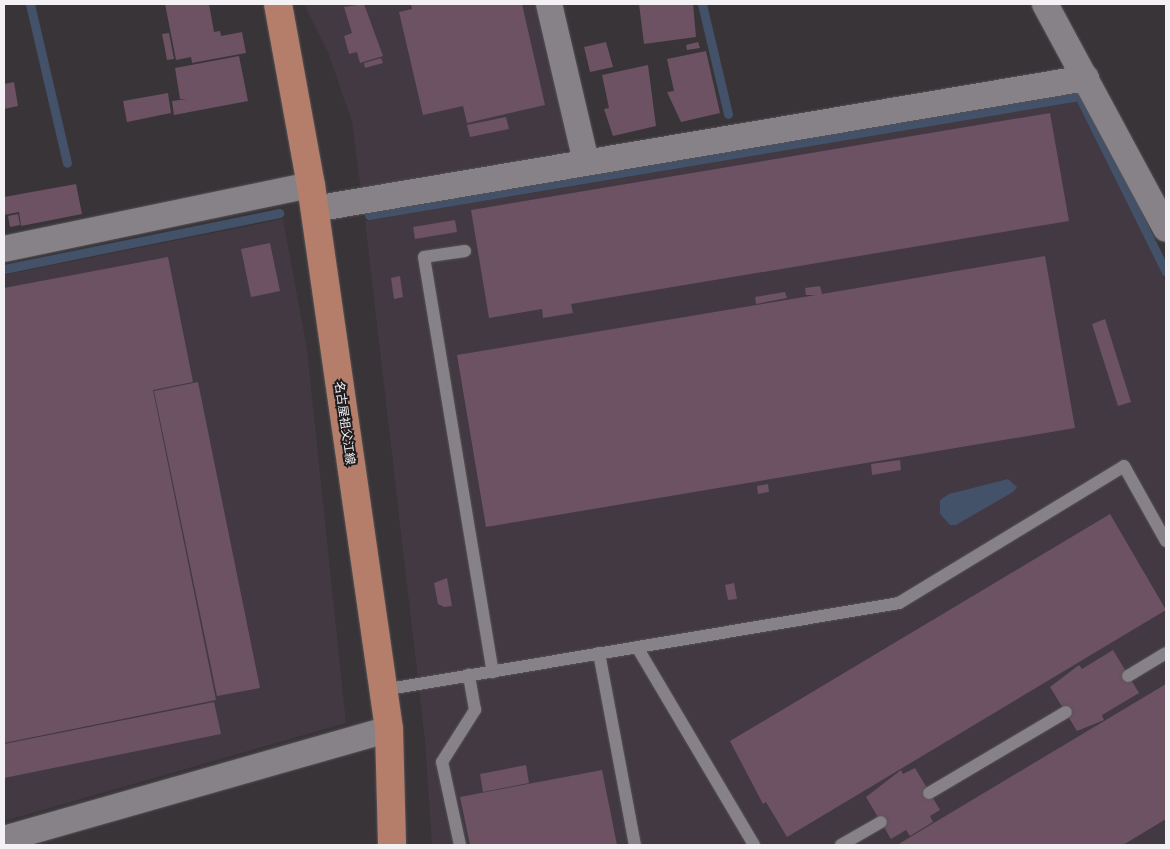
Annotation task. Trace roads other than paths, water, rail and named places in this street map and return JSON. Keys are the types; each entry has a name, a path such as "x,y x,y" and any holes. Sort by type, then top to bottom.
{"main road":[{"name":"名古屋祖父江線","path":"278,4 312,197 389,729 392,845"}],"street":[{"path":"548,4 586,162"},
{"path":"1045,4 1166,229"},
{"path":"4,249 312,197 586,162 1086,78"},
{"path":"4,838 389,729"}],"lane":[{"path":"465,251 424,258 493,672"},
{"path":"383,690 899,603 1124,466 1166,541"},
{"path":"637,647 754,845"},
{"path":"600,653 635,845"},
{"path":"1128,676 1166,653"},
{"path":"460,845 442,762 475,710 469,675"},
{"path":"929,793 1066,712"},
{"path":"840,845 880,822"}],"water":[{"path":"1008,479 1017,487 1013,492 956,525 950,525 940,514 940,500 949,494"}],"waterway":[{"path":"30,4 67,163"},
{"path":"702,4 728,114"},
{"path":"369,215 1079,96 1166,272"},
{"path":"4,269 279,213"}]}
